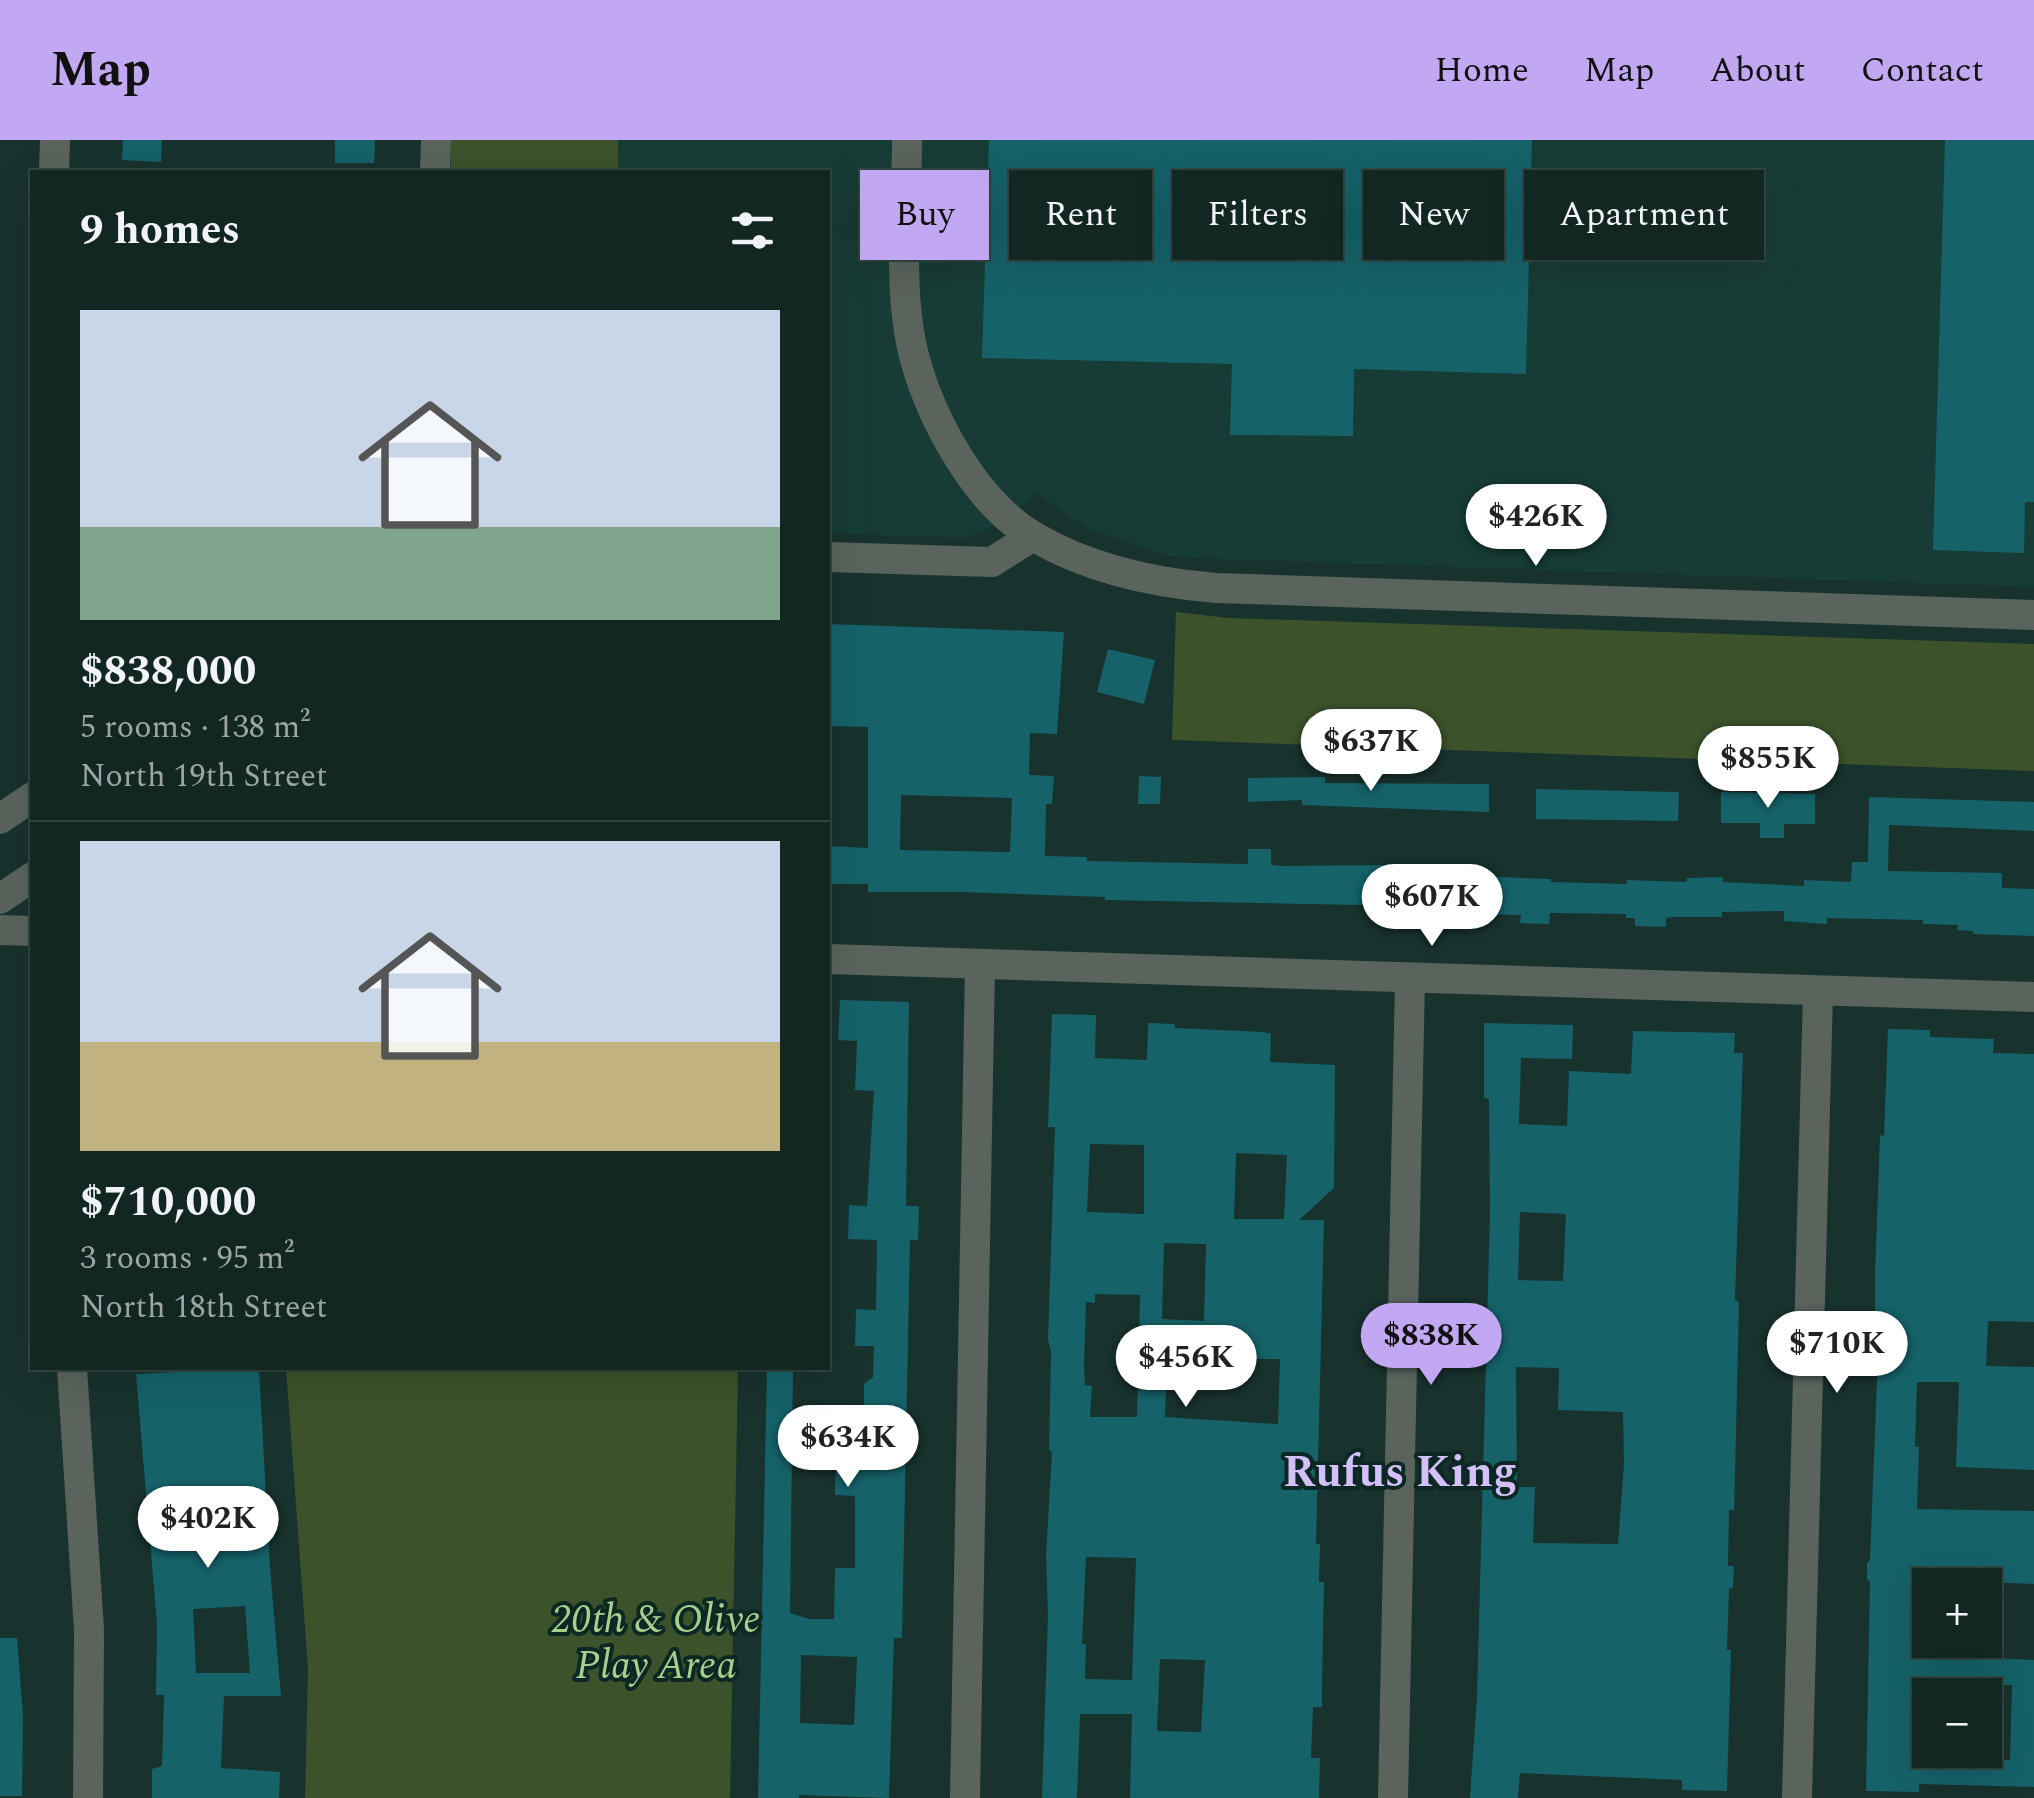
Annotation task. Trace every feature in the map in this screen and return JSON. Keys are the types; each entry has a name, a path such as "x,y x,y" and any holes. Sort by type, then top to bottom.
{"street":[{"path":"54,170 55,140"},
{"path":"435,170 436,140"},
{"path":"907,140 906,299 914,360 946,437 968,470 1016,524 1032,536 1120,571 1202,587 2034,615"},
{"path":"830,557 992,562 1032,536"},
{"path":"0,819 30,798"},
{"path":"0,899 30,878"},
{"path":"0,930 30,931"},
{"path":"830,958 2034,997"},
{"path":"965,1798 980,965"},
{"path":"1393,1798 1410,978"},
{"path":"1796,1798 1818,992"},
{"path":"72,1370 89,1630 88,1798"}],"shaded area":[{"path":"618,140 2034,140 2034,587 1191,558 1165,555 1090,529 1038,493 983,532 962,538 830,533 830,170 618,170"}],"green space":[{"path":"451,140 618,140 618,170 451,170"},
{"path":"1176,612 1228,618 2034,644 2034,771 1172,740"},
{"name":"20th & Olive Play Area","path":"286,1370 738,1370 730,1798 305,1798 308,1669"}],"building":[{"path":"123,140 162,140 161,162 122,160"},
{"path":"335,140 375,140 374,163 335,163"},
{"path":"989,140 1532,140 1531,170 1524,170 1524,260 1529,260 1526,374 1354,369 1353,436 1230,435 1232,364 982,358 985,260 989,260"},
{"path":"1945,140 2034,140 2034,502 2025,502 2024,553 1933,550"},
{"path":"830,624 1064,632 1057,734 1030,733 1029,775 1054,776 1052,804 1046,804 1045,856 1087,857 1087,861 1248,864 1248,849 1271,849 1271,865 1281,866 1392,865 1551,882 1627,884 1627,880 1687,882 1687,878 1723,877 1723,882 1804,886 1804,880 1851,882 1852,862 1868,862 1869,797 2034,802 2034,831 1889,825 1888,871 2002,873 2002,888 2034,889 2034,936 1973,934 1957,930 1958,925 1923,924 1923,920 1827,918 1827,924 1784,921 1784,911 1666,918 1666,927 1635,926 1635,918 1626,918 1626,914 1550,913 1549,924 1520,923 1521,915 1466,914 1466,909 1411,906 868,892 868,884 830,884 830,846 868,848 868,727 830,726","holes":["901,795 1012,798 1010,852 900,850"]},
{"path":"1108,649 1155,660 1144,704 1097,692"},
{"path":"1139,776 1161,777 1160,804 1138,804"},
{"path":"1325,777 1325,783 1489,784 1489,812 1302,805 1302,800 1248,802 1248,778"},
{"path":"1536,789 1679,792 1678,821 1536,819"},
{"path":"1721,792 1815,794 1815,824 1784,824 1784,838 1760,838 1760,823 1721,823"},
{"path":"840,1000 909,1002 906,1206 919,1206 918,1240 910,1240 902,1638 894,1638 889,1798 758,1798 767,1370 793,1370 790,1613 809,1619 834,1619 835,1568 855,1568 855,1496 835,1495 836,1459 852,1460 853,1411 864,1412 864,1384 873,1377 874,1346 855,1346 856,1309 876,1310 877,1240 848,1239 849,1205 867,1206 874,1091 855,1090 857,1041 838,1040","holes":["801,1655 857,1657 854,1725 800,1723"]},
{"path":"1052,1014 1096,1015 1095,1058 1147,1060 1148,1023 1264,1032 1271,1034 1270,1062 1335,1065 1334,1188 1299,1220 1324,1220 1316,1544 1320,1544 1319,1582 1324,1582 1322,1707 1313,1707 1311,1758 1320,1758 1319,1798 1130,1798 1132,1714 1080,1714 1077,1798 1042,1798 1052,1451 1048,1340 1055,1127 1048,1127","holes":["1090,1144 1144,1145 1144,1214 1087,1212","1236,1153 1287,1155 1284,1219 1234,1219","1164,1243 1206,1244 1204,1321 1162,1319","1095,1294 1140,1295 1137,1417 1090,1417 1092,1386 1085,1385 1084,1367 1086,1302 1095,1303","1167,1358 1280,1359 1278,1424 1165,1417","1086,1557 1136,1558 1132,1680 1085,1679 1086,1644 1082,1644","1160,1659 1205,1660 1201,1732 1157,1731"]},
{"path":"1484,1023 1573,1025 1572,1059 1521,1058 1519,1124 1567,1126 1569,1071 1631,1074 1633,1031 1735,1033 1734,1053 1743,1053 1735,1300 1739,1302 1734,1510 1729,1510 1728,1566 1734,1566 1733,1588 1729,1588 1727,1650 1731,1650 1727,1791 1682,1790 1682,1780 1520,1773 1518,1798 1470,1798 1477,1696 1490,1212 1489,1099 1484,1098","holes":["1520,1212 1566,1214 1563,1281 1518,1280","1516,1367 1559,1368 1558,1410 1623,1412 1618,1544 1533,1543 1535,1487 1517,1487"]},
{"path":"1888,1029 1930,1030 1930,1037 1994,1039 1993,1053 2034,1054 2034,1322 1988,1321 1986,1366 2034,1367 2034,1470 1956,1467 1959,1382 1917,1382 1915,1447 1919,1447 1917,1509 2034,1511 2034,1584 2002,1583 2002,1568 1912,1568 1912,1658 2034,1660 2034,1787 1919,1784 1919,1792 1866,1791 1870,1582 1867,1563 1879,1329 1875,1329 1875,1276 1880,1135 1884,1136"},
{"path":"259,1370 281,1696 224,1696 221,1768 280,1772 279,1798 152,1798 152,1769 162,1766 164,1695 156,1695 157,1624 136,1374","holes":["245,1606 250,1673 196,1673 193,1609"]},
{"path":"0,1638 17,1638 23,1716 22,1796 0,1796"}],"district":[{"name":"Rufus King","path":"1400,1472"}]}
